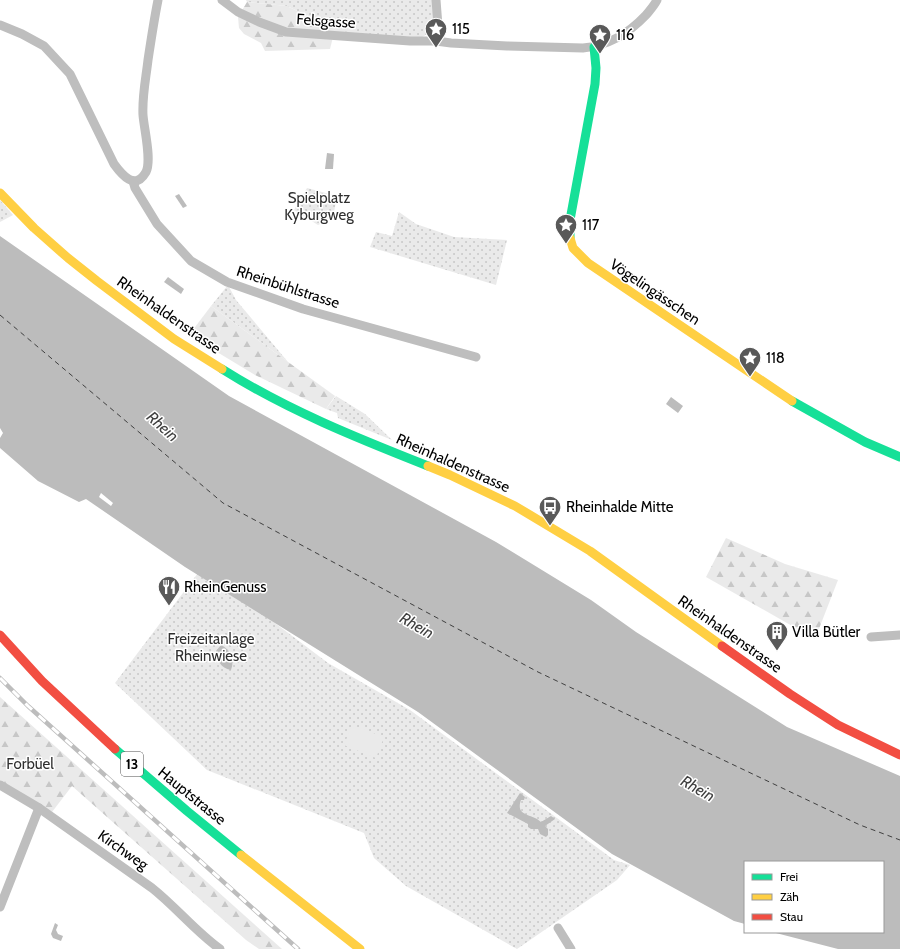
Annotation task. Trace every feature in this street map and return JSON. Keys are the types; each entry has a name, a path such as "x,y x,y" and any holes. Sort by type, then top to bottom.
{"main road":[{"name":"Vögelingässchen","path":"594,47 596,68 595,84 570,220 569,240 575,252 601,272 798,405 865,442 900,457"},
{"name":"Rheinhaldenstrasse","path":"0,193 34,228 103,286 174,339 230,374 280,402 336,429 450,475 515,506 590,551 802,702 838,725 900,755"},
{"name":"Hauptstrasse","path":"0,635 25,664 48,687 122,756 360,949"}],"street":[{"path":"133,181 139,179 143,175 148,165 143,115 144,90 158,0"},
{"name":"Felsgasse","path":"222,0 238,12 286,32 410,41 436,40 451,43 507,46 594,47"},
{"path":"436,0 438,26 436,40"},
{"path":"594,47 620,37 635,26 655,5 657,0"},
{"name":"Rheinbühlstrasse","path":"0,25 22,34 44,46 70,74 114,164 123,176 133,181 141,199 157,224 191,261 227,282 303,309 476,357"},
{"path":"871,637 900,635"},
{"name":"Kirchweg","path":"0,785 39,808 152,888 210,942 220,949"},
{"path":"0,907 39,808"},
{"path":"558,928 571,949"}],"green space":[{"path":"246,0 433,0 434,19 430,32 421,38 357,34 356,28 327,25 287,6 247,2"},
{"path":"247,2 287,6 326,25 357,28 357,35 334,33 330,49 265,51 261,43 244,34 239,28 238,17"},
{"name":"Spielplatz Kyburgweg","path":"307,188 337,196 333,218 318,225 294,210"},
{"path":"0,200 13,215 0,222"},
{"path":"399,212 416,224 454,237 507,240 496,285 370,247 376,232 392,236"},
{"path":"228,285 236,300 288,362 211,306"},
{"path":"211,306 335,396 326,409 255,375 189,335"},
{"path":"336,396 365,414 392,440 338,418 337,413 326,409"},
{"path":"726,538 785,564 838,580 815,639 706,577"},
{"name":"Freizeitanlage Rheinwiese","path":"198,573 271,620 328,663 410,710 614,860 630,865 617,880 517,949 406,886 374,858 364,833 207,770 115,683"},
{"name":"Forbüel","path":"0,697 282,949 259,949 246,940 72,786 52,812 0,781"},
{"path":"352,725 384,737 376,758 344,745"}],"water":[{"path":"327,153 334,154 333,169 325,169"},
{"path":"179,194 187,206 183,208 175,196"},
{"name":"Rhein","path":"0,236 229,396 496,542 591,600 636,632 787,727 900,776 900,949 838,949 776,933 884,933 884,861 744,861 744,924 734,921 612,854 418,712 185,567 86,499 79,502 38,481 0,448 0,438 3,433 0,428"},
{"path":"168,277 184,289 181,294 164,282"},
{"path":"671,397 683,406 678,413 666,404"},
{"path":"221,645 230,652 233,662 231,670 224,668 219,661 216,651"},
{"path":"520,793 525,797 524,800 521,800 520,805 522,812 541,822 551,816 555,819 545,826 548,829 548,835 546,837 540,834 538,829 531,829 528,827 528,824 507,813"},
{"path":"55,923 58,925 56,930 58,934 63,936 61,941 53,938 51,934"}],"pier":[{"path":"101,493 113,503 111,506 99,497"}],"ferry route":[{"path":"0,315 223,503 538,672 860,825 900,840"}],"railway":[{"path":"0,678 28,706 298,949"}],"traffic: fast":[{"path":"570,238 570,220 595,84 596,68 594,47"},
{"path":"222,369 272,398 297,410 349,434 428,466"},
{"path":"792,401 865,442 900,457"},
{"path":"115,749 241,855"}],"traffic: slow":[{"path":"0,193 34,228 97,281 174,339 222,369"},
{"path":"570,238 573,248 588,263 792,401"},
{"path":"428,466 515,506 590,551 722,646"},
{"path":"241,855 360,949"}],"traffic: jam":[{"path":"0,635 42,681 115,749"},
{"path":"722,646 790,694 838,725 900,755"}],"place":[{"name":"115","path":"436,48"},
{"name":"116","path":"600,54"},
{"name":"117","path":"566,244"},
{"name":"118","path":"750,378"},
{"name":"Rheinhalde Mitte","path":"550,526"},
{"name":"RheinGenuss","path":"169,606"},
{"name":"Villa Bütler","path":"777,652"}]}
